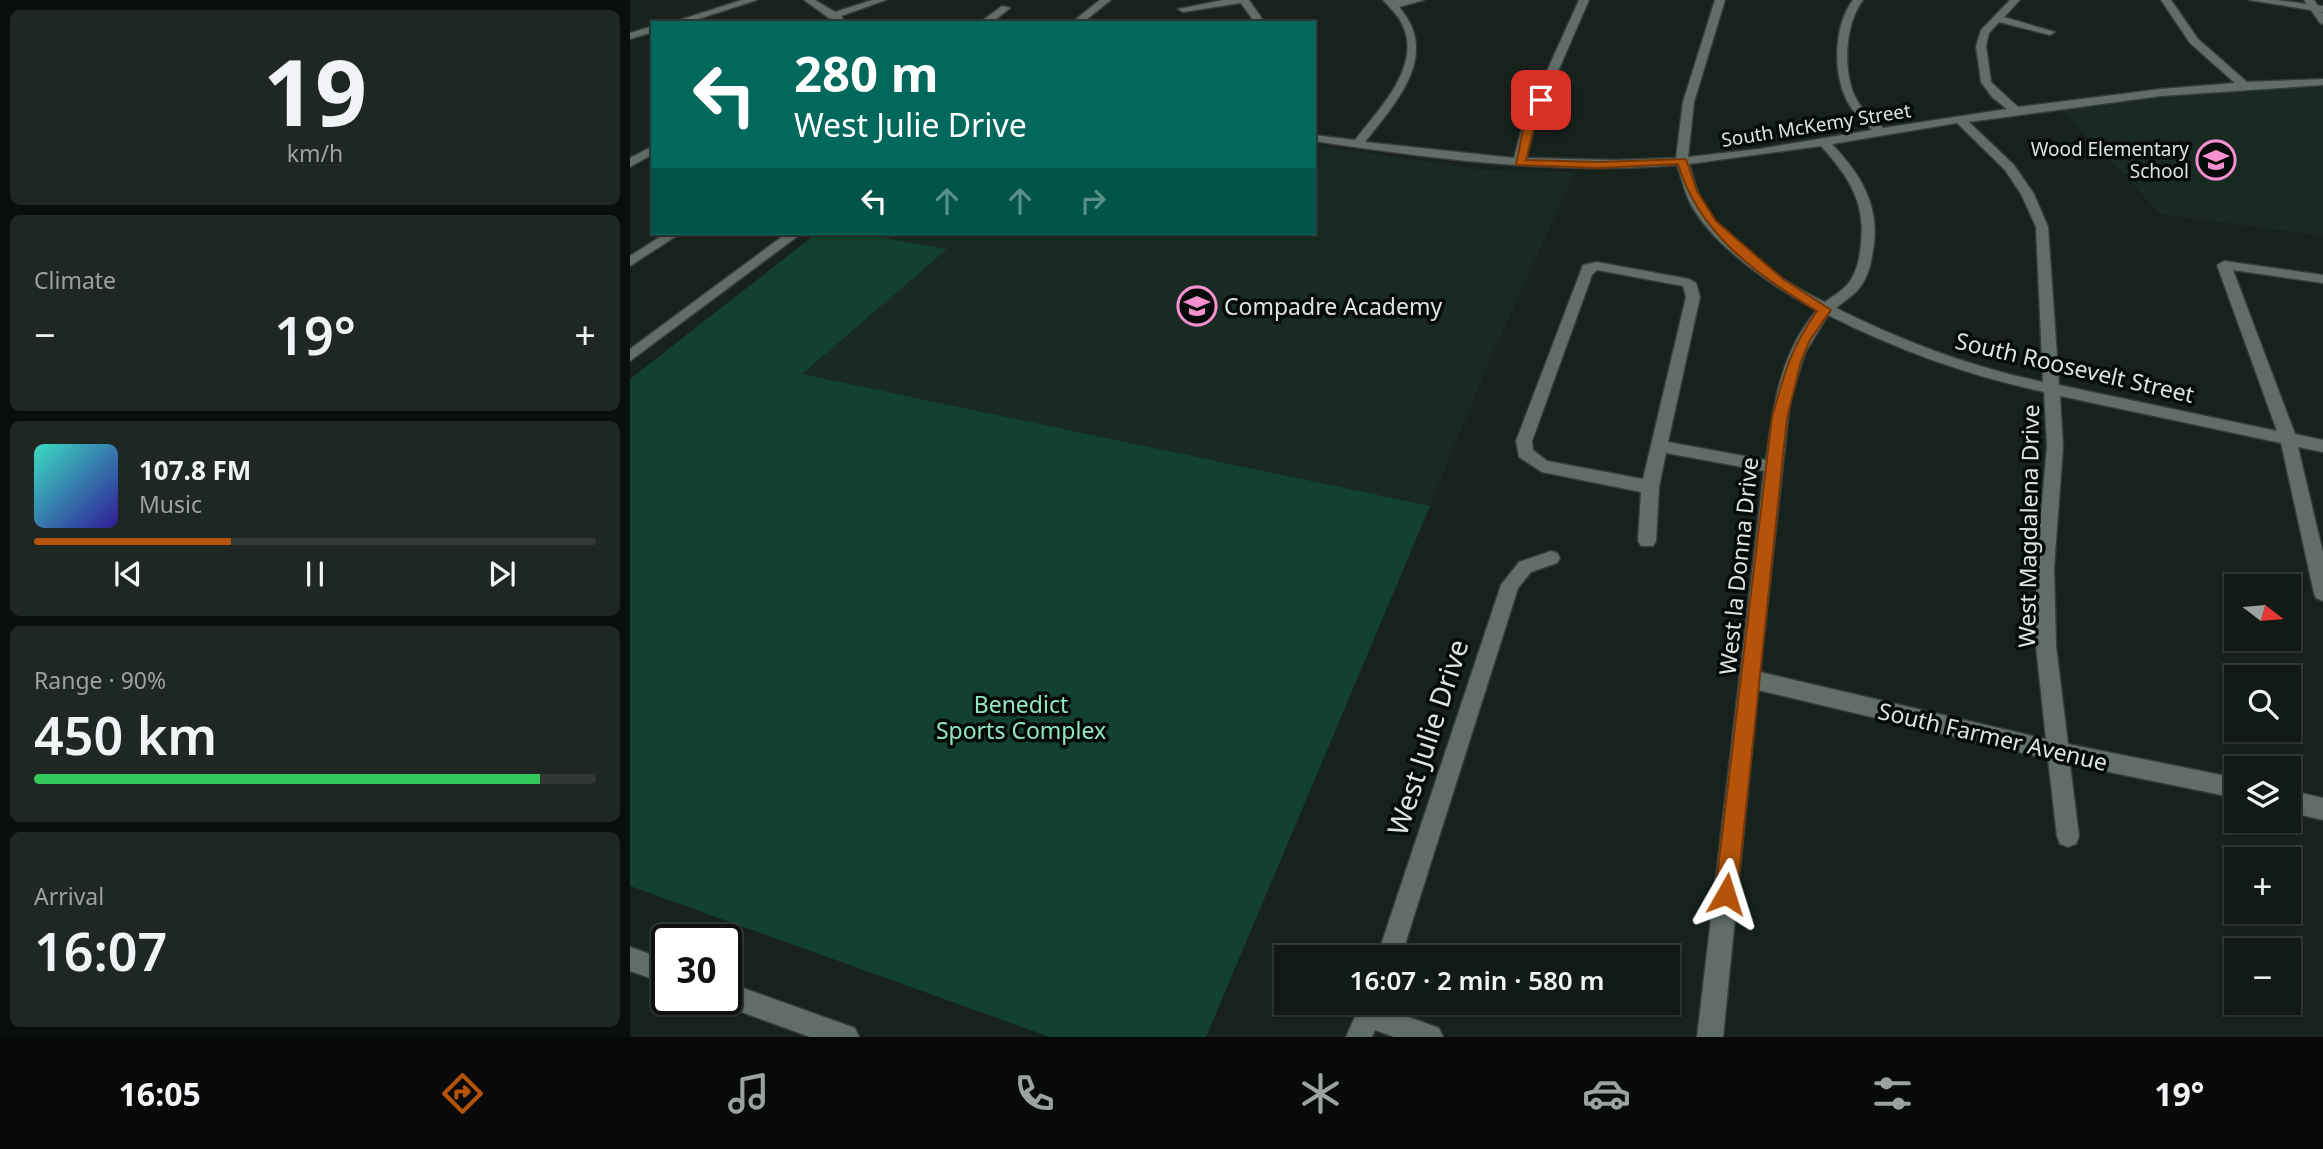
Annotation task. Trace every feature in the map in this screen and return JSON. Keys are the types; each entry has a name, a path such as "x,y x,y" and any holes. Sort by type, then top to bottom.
{"street":[{"path":"682,21 752,0"},
{"path":"809,0 841,21"},
{"path":"832,16 881,0"},
{"path":"1079,21 1106,0"},
{"path":"1183,9 1243,0 1259,21"},
{"path":"1390,2 1419,0"},
{"path":"1520,163 1530,124 1584,0"},
{"path":"1720,0 1684,121 1682,161 1692,191 1712,224 1778,282 1825,310"},
{"path":"1858,0 1846,16 1844,77 1854,104 1881,132"},
{"path":"2015,0 1984,32 1981,46 1986,82 1996,95 2017,112"},
{"path":"2166,0 2194,40 2244,85"},
{"path":"2254,0 2315,5 2323,21"},
{"path":"1357,145 1399,88 1412,61 1411,34 1404,17 1390,2"},
{"path":"987,21 1005,8"},
{"path":"1996,18 2050,32"},
{"path":"630,36 651,30"},
{"name":"South McKemy Street","path":"1316,138 1461,159 1520,163 1599,165 1682,161 2118,97 2244,85 2323,82"},
{"name":"West Magdalena Drive","path":"1960,120 2001,155 2022,182 2042,227 2055,447 2045,568 2046,646 2068,836"},
{"name":"West la Donna Drive","path":"1710,1037 1773,467 1786,386 1804,340 1825,310 1852,288 1863,270 1870,232 1869,208 1863,190 1848,167 1824,142"},
{"path":"630,164 651,150"},
{"path":"630,164 651,168"},
{"path":"630,262 671,235"},
{"path":"630,356 792,235"},
{"path":"1647,541 1650,487 1693,297 1689,283 1597,265 1588,268 1524,441 1525,453 1542,466 1650,487"},
{"path":"2323,279 2224,265 2288,438 2323,593"},
{"name":"South Roosevelt Street","path":"1825,310 1882,338 1955,365 2053,389 2323,446"},
{"path":"1661,446 1773,467"},
{"name":"West Julie Drive","path":"1393,945 1510,585 1525,567 1552,558"},
{"name":"South Farmer Avenue","path":"1751,679 2059,752 2224,786"},
{"path":"2301,803 2323,809"},
{"path":"630,959 651,966"},
{"path":"742,1000 846,1037"},
{"path":"1368,1019 1430,1037"}],"shaded area":[{"name":"Wood Elementary School","path":"2323,82 2323,236 2161,214 2057,106 2118,97"},
{"name":"Compadre Academy","path":"1316,145 1484,170 1575,172 1488,364 1430,506 802,374 946,249 867,235 1316,235"}],"green space":[{"name":"Benedict Sports Complex","path":"814,235 867,235 947,249 802,374 1430,506 1206,1037 1050,1037 742,926 742,924 630,886 630,379"}],"place":[{"name":"Wood Elementary School","path":"2216,160"},
{"name":"Compadre Academy","path":"1197,306"}],"route":[{"path":"1541,100 1530,124 1520,163 1599,165 1682,161 1692,191 1712,224 1778,282 1825,310 1812,326 1794,361 1780,418 1726,894"}]}
